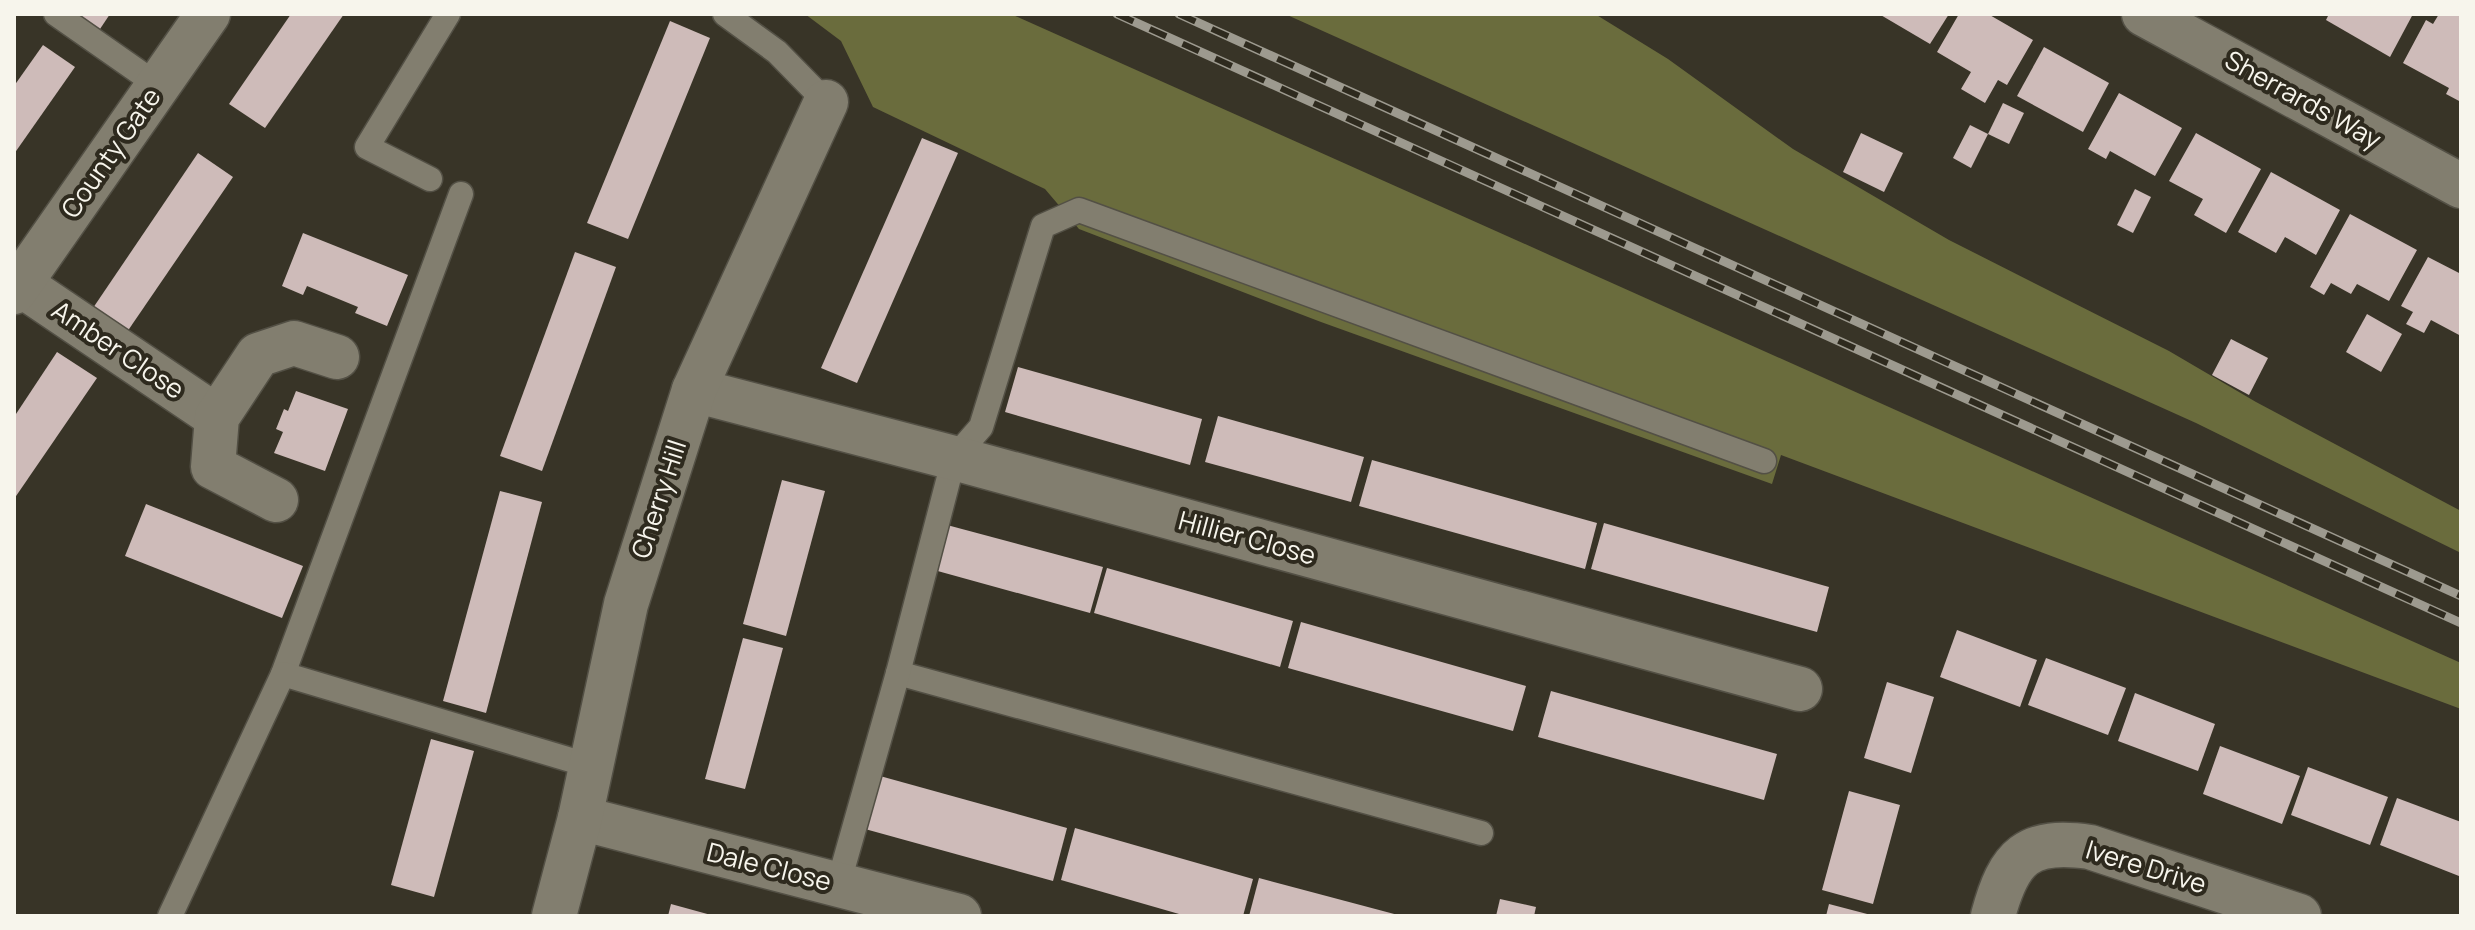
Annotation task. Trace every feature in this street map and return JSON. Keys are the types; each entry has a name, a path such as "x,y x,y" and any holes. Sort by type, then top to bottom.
{"street":[{"name":"County Gate","path":"16,285 208,14"},
{"name":"Sherrards Way","path":"2144,14 2461,186"},
{"name":"Cherry Hill","path":"554,916 580,818 626,604 694,390 826,102"},
{"name":"Amber Close","path":"16,285 217,417"},
{"path":"276,500 213,467 217,417 258,355 294,343 337,357"},
{"name":"Hillier Close","path":"694,390 1800,689"},
{"name":"Dale Close","path":"580,818 959,916"},
{"name":"Ivere Drive","path":"1993,916 2002,884 2010,870 2037,848 2055,843 2090,847 2299,916"}],"lane":[{"path":"56,14 159,86"},
{"path":"430,179 367,147 448,14"},
{"path":"725,14 777,52 826,102"},
{"path":"170,916 283,674 461,194"},
{"path":"838,885 954,458 981,427 1043,226 1079,210 1764,461"},
{"path":"898,673 1481,833"},
{"path":"283,674 591,766"}],"green space":[{"path":"805,14 1011,14 2461,663 2461,709 1781,455 1772,484 1321,322 1079,229 1045,189 873,107 841,41"},
{"path":"1285,14 1595,14 1668,59 1793,149 1949,240 2169,351 2256,402 2461,511 2461,553 2196,423"}],"building":[{"path":"65,14 110,14 96,35"},
{"path":"291,14 344,14 265,128 229,104"},
{"path":"1879,14 1949,14 1930,44"},
{"path":"1959,14 1988,14 2033,40 2007,85 1998,80 1985,103 1961,89 1971,72 1937,52"},
{"path":"2329,14 2413,14 2390,57 2326,20"},
{"path":"2439,14 2461,14 2461,102 2446,94 2449,88 2403,63 2426,20 2433,24"},
{"path":"670,21 710,38 628,239 587,223"},
{"path":"43,45 75,67 14,154 14,86"},
{"path":"2044,47 2109,83 2083,132 2017,96"},
{"path":"2119,93 2182,128 2155,176 2110,151 2106,159 2088,149"},
{"path":"2003,103 2024,113 2009,144 1988,134"},
{"path":"1970,125 1988,134 1971,168 1953,158"},
{"path":"1861,133 1903,153 1884,192 1843,172"},
{"path":"2196,133 2261,169 2226,233 2194,215 2203,199 2169,181"},
{"path":"922,138 958,153 857,383 821,368"},
{"path":"198,153 233,177 127,332 93,308"},
{"path":"2271,172 2340,210 2316,255 2285,237 2276,253 2238,232"},
{"path":"2135,189 2151,197 2133,233 2117,225"},
{"path":"2350,214 2417,250 2389,301 2357,284 2351,294 2331,283 2324,295 2310,287"},
{"path":"303,233 408,275 387,326 355,313 358,307 307,286 303,295 282,286"},
{"path":"575,252 616,267 542,471 500,456"},
{"path":"2428,257 2461,274 2461,336 2431,320 2424,333 2406,324 2413,312 2401,306"},
{"path":"2367,314 2402,334 2381,372 2346,352"},
{"path":"2231,339 2268,358 2249,395 2212,375"},
{"path":"57,352 97,378 14,499 14,417"},
{"path":"1018,367 1202,419 1190,465 1005,412"},
{"path":"296,391 348,409 325,471 274,453 283,432 276,429"},
{"path":"1218,416 1364,457 1351,502 1205,462"},
{"path":"1372,460 1597,523 1585,569 1359,506"},
{"path":"782,480 825,491 786,636 743,624"},
{"path":"500,491 542,502 486,713 443,701"},
{"path":"146,504 303,566 282,618 125,556"},
{"path":"1604,523 1829,587 1817,632 1591,569"},
{"path":"947,525 1103,567 1090,613 934,570"},
{"path":"1107,568 1293,621 1280,667 1094,613"},
{"path":"1301,622 1526,686 1513,731 1288,668"},
{"path":"1957,630 2037,660 2020,707 1940,677"},
{"path":"743,638 783,648 745,789 705,779"},
{"path":"2046,658 2126,688 2108,735 2028,705"},
{"path":"1887,682 1934,697 1911,773 1864,758"},
{"path":"1551,691 1777,754 1764,800 1538,737"},
{"path":"2135,693 2215,724 2198,771 2118,741"},
{"path":"431,739 474,751 434,897 391,885"},
{"path":"2220,746 2300,776 2282,824 2203,794"},
{"path":"2308,767 2388,797 2370,845 2291,815"},
{"path":"880,776 1067,828 1053,881 865,829"},
{"path":"1849,791 1900,805 1873,904 1822,890"},
{"path":"2397,798 2461,822 2459,876 2380,845"},
{"path":"1075,828 1253,879 1243,916 1186,916 1061,880"},
{"path":"1259,878 1398,915 1249,916"},
{"path":"1500,899 1536,907 1534,916 1496,916"},
{"path":"671,904 711,915 711,916 668,916"},
{"path":"1829,904 1871,915 1826,916"}],"railway":[{"path":"1117,14 2461,623"},
{"path":"1179,14 2461,596"}]}
